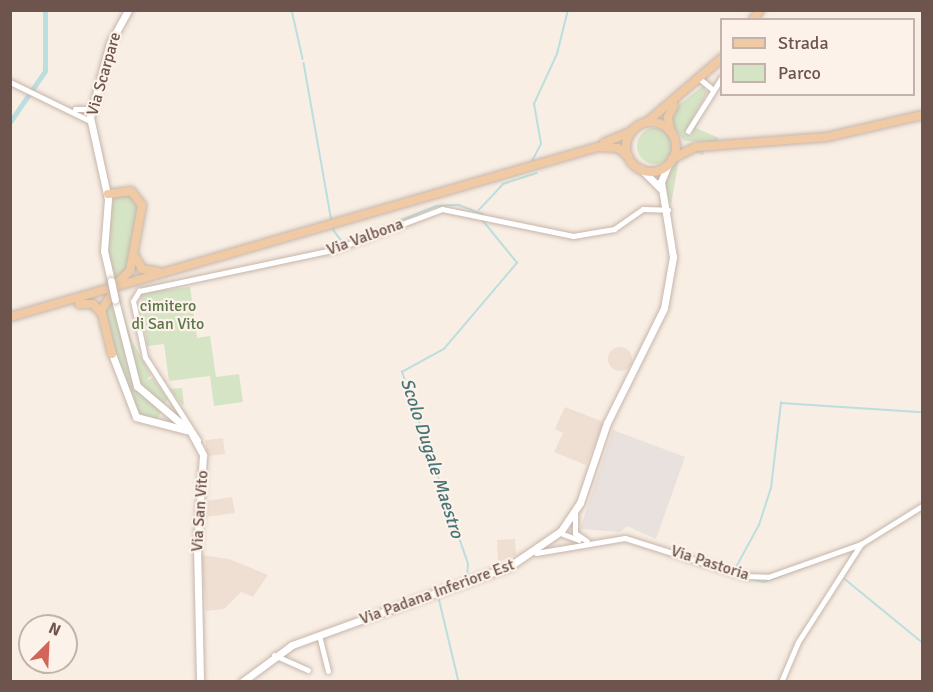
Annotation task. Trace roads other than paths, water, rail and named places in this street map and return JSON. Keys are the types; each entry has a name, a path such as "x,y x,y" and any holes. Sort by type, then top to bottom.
{"main road":[{"path":"587,150 642,123 689,89 720,60"},
{"path":"670,162 669,112 689,89"},
{"path":"10,317 64,304 587,150 610,146 628,156 641,170 670,162 703,146 827,137 922,115"},
{"path":"642,123 657,123 671,133 703,146"},
{"path":"628,156 633,129"},
{"path":"64,304 122,282 134,254 141,200 129,191 108,194"},
{"path":"134,254 139,266 150,273 195,266"},
{"path":"112,354 101,313 107,295 163,275"},
{"path":"46,309 88,303 101,313"}],"street":[{"name":"Via Scarpare","path":"128,10 110,43 91,109 90,121 108,194 104,251 134,381 165,411"},
{"path":"700,79 712,89"},
{"path":"688,131 720,79"},
{"path":"10,82 75,109 90,121"},
{"path":"75,109 91,109"},
{"name":"Via Padana Inferiore Est","path":"242,681 274,655 319,635 444,593 536,553 559,533 577,509 607,423 664,308 673,256 668,210 663,192 670,162"},
{"name":"Via Padana Inferiore Est","path":"641,170 663,192"},
{"name":"Via Valbona","path":"195,437 142,350 133,299 143,289 336,249 442,209 573,236 614,229 643,209 668,210"},
{"path":"112,354 132,411 155,424 195,437"},
{"path":"155,424 172,400"},
{"path":"175,419 178,406"},
{"path":"165,411 195,437"},
{"path":"155,424 175,419"},
{"name":"Via San Vito","path":"195,437 204,465 197,547 200,681"},
{"name":"Via Pastoria","path":"536,553 588,541 635,540 753,578 786,574 819,555 861,544 922,506"},
{"path":"577,509 574,530 588,541"},
{"path":"559,533 570,545"},
{"name":"Via Pastoria","path":"559,533 588,541"},
{"path":"781,681 798,642 861,544"},
{"path":"319,635 328,671"},
{"path":"274,655 308,670"}],"waterway":[{"path":"10,122 45,71 45,10"},
{"name":"Scolo Dugale Maestro","path":"292,10 303,59"},
{"path":"532,161 541,144 534,104 557,54 568,10"},
{"name":"Scolo Dugale Maestro","path":"304,63 332,221"},
{"path":"479,210 503,184 536,173"},
{"name":"Scolo Dugale Maestro","path":"333,229 343,243 437,206 459,205 483,214"},
{"name":"Scolo Dugale Maestro","path":"467,578 468,564 402,372 444,349 517,263 482,220"},
{"path":"734,571 759,525 771,488 781,403 922,412"},
{"path":"732,575 764,582 807,566"},
{"path":"845,579 922,642"},
{"name":"Scolo Dugale Maestro","path":"437,590 457,582"},
{"name":"Scolo Dugale Maestro","path":"439,598 459,682"}],"park label":[{"name":"cimitero di San Vito","path":"168,315"}]}
